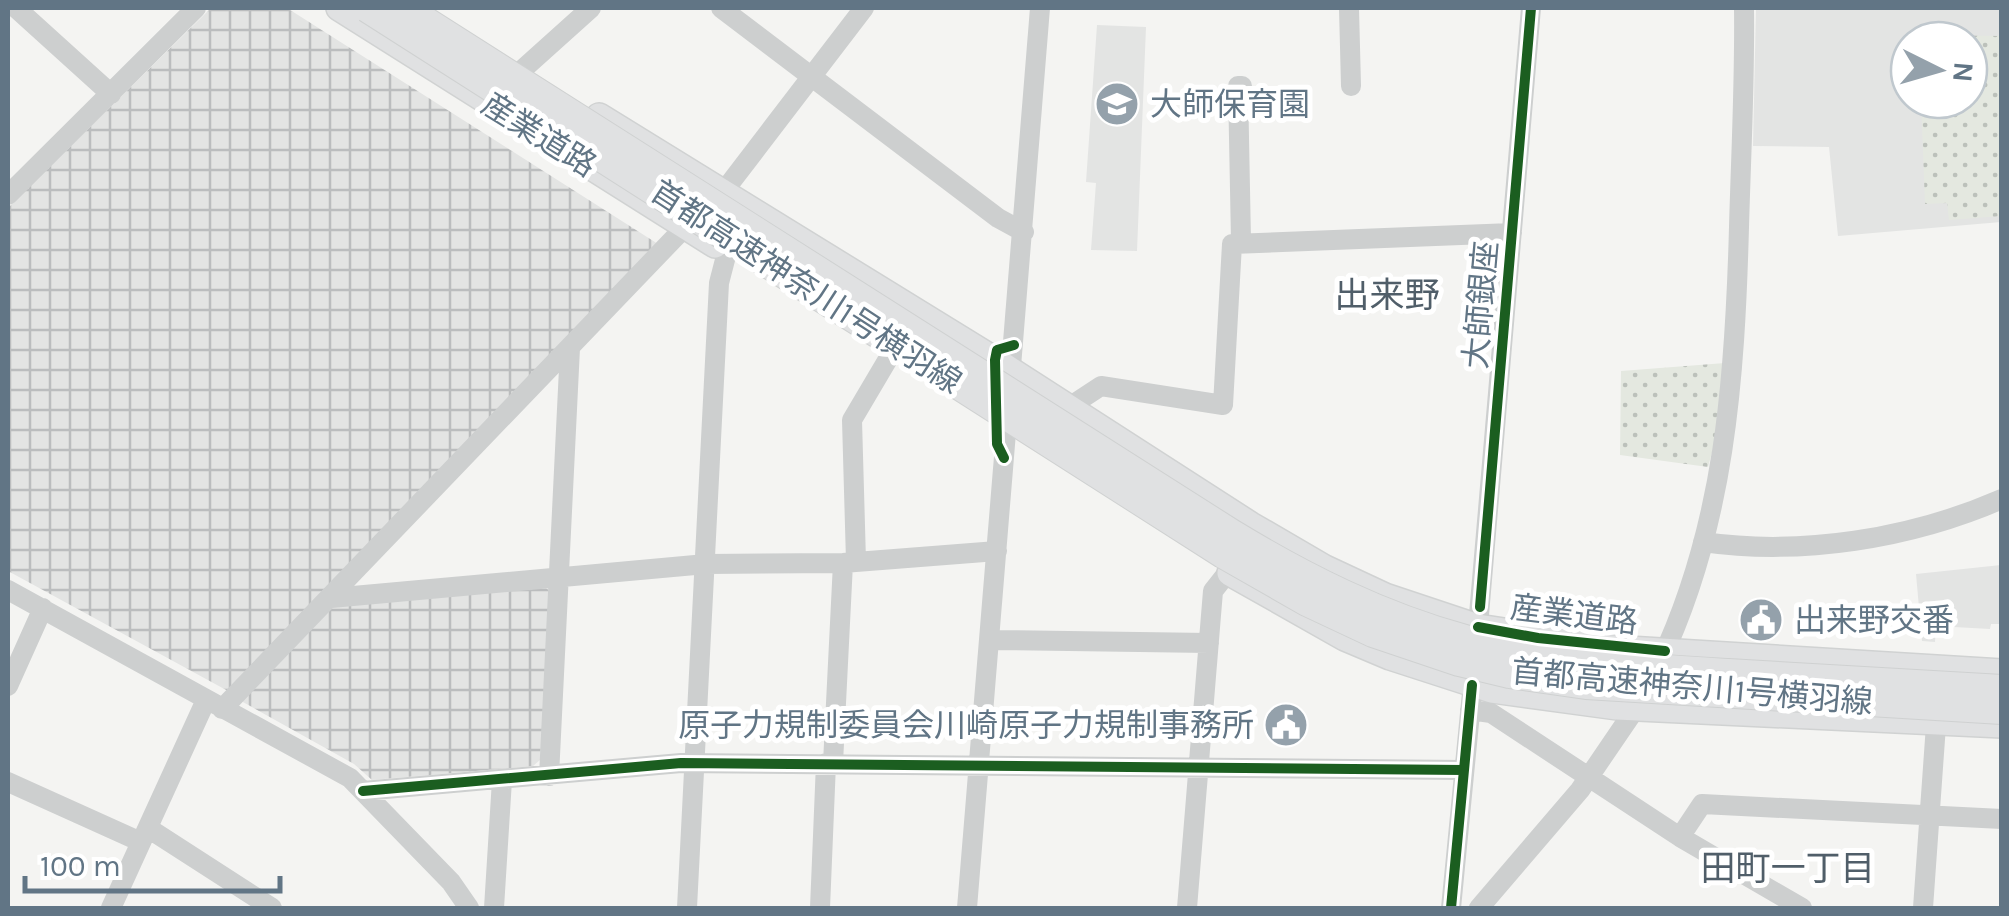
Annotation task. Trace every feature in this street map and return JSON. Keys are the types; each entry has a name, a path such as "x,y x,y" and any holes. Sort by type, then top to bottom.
{"highway":[{"name":"首都高速神奈川1号横羽線","path":"367,8 1223,554 1347,622 1444,657 1533,678 1671,691 2002,710"},
{"name":"首都高速神奈川1号横羽線","path":"405,8 1231,533 1380,611 1465,640 1563,659 1694,671 2002,689"},
{"path":"1854,700 2002,724"}],"main road":[{"name":"産業道路","path":"339,8 891,354 1228,572 1345,638 1471,697 2002,724"},
{"name":"産業道路","path":"424,8 724,191 1252,526 1385,596 1478,627 1557,641 2002,672"}],"street":[{"path":"16,8 111,94"},
{"path":"8,195 196,8"},
{"path":"522,70 591,8"},
{"path":"722,8 998,218 1024,232"},
{"path":"111,908 144,835 214,704 331,598 685,227 724,191 864,8"},
{"path":"967,908 1040,8"},
{"path":"1349,8 1352,86"},
{"name":"大師銀座","path":"1450,908 1531,8"},
{"path":"1480,908 1590,776 1638,708 1665,651 1703,542 1721,467 1733,383 1745,100 1744,8"},
{"path":"1241,242 1238,86 1242,86"},
{"path":"1066,408 1101,386 1222,404 1232,244 1512,233"},
{"path":"687,908 719,283 727,252"},
{"path":"549,776 570,348"},
{"path":"820,908 829,763 850,562 852,420 891,354"},
{"path":"1703,542 1776,547 1832,543 1934,523 2002,499"},
{"path":"331,598 706,564 850,562 997,551"},
{"path":"1187,908 1213,591 1228,572"},
{"path":"8,590 350,778 451,882 468,908"},
{"path":"8,686 44,608"},
{"path":"991,640 1208,643"},
{"path":"1923,908 1940,668"},
{"path":"1471,697 1680,837 1802,908"},
{"path":"363,791 694,763 1464,770"},
{"path":"494,908 502,780"},
{"path":"8,782 144,835 272,908"},
{"path":"1680,837 1702,804 2002,819"}],"shaded area":[{"path":"211,8 287,8 658,244 228,691 8,571 8,208"},
{"path":"1756,8 2001,8 2001,222 1838,236 1829,147 1753,146"},
{"name":"大師保育園","path":"1097,25 1146,27 1137,251 1091,250 1096,183 1086,182"},
{"path":"1989,36 2001,36 2001,216 1949,220 1947,203 1925,204 1922,120 1989,120"},
{"path":"1725,363 1719,427 1708,467 1620,455 1621,371"},
{"path":"2001,565 2001,624 1991,624 1990,629 1936,626 1935,642 1922,641 1916,574"},
{"path":"546,588 551,592 540,760 533,766 372,780 354,764 241,701 334,605"}],"cycle path":[{"path":"1480,607 1531,8"},
{"path":"1004,458 997,444 995,360 997,350 1014,345"},
{"path":"1478,627 1538,638 1665,651"},
{"path":"1451,908 1472,685"},
{"path":"363,791 681,763 1464,770"}],"place":[{"name":"大師保育園","path":"1117,104"},
{"name":"出来野交番","path":"1761,620"},
{"name":"原子力規制委員会川崎原子力規制事務所","path":"1286,725"}],"district":[{"name":"出来野","path":"1387,295"},
{"name":"田町一丁目","path":"1788,868"}]}
